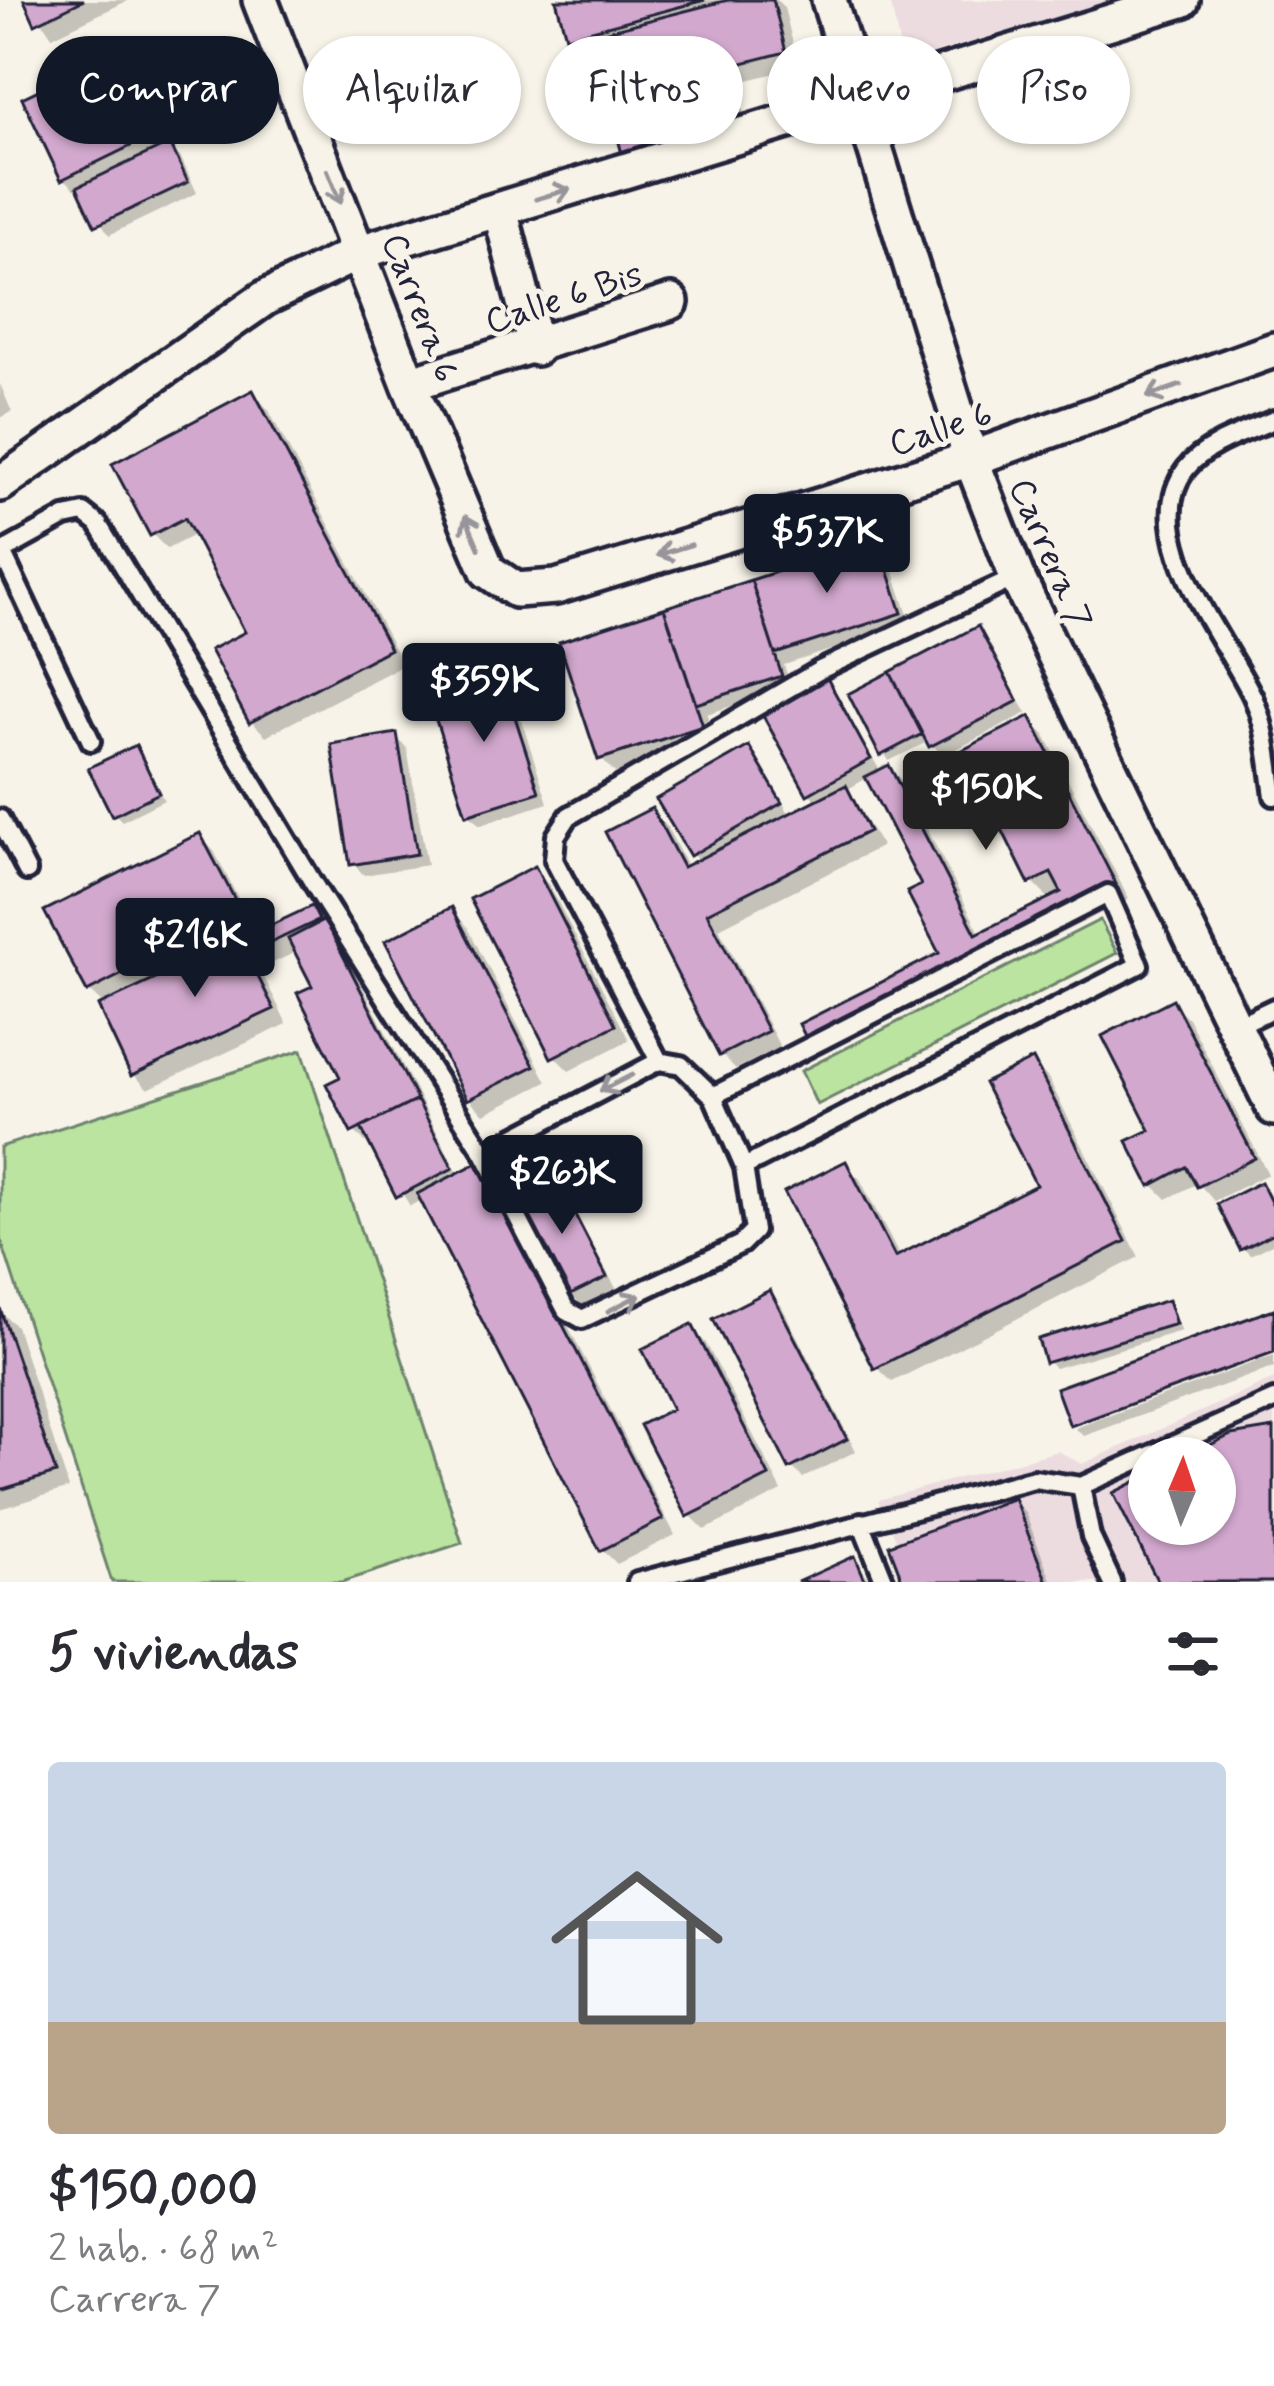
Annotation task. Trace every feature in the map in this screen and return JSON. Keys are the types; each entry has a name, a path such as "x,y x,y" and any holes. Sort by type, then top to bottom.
{"street":[{"name":"Carrera 6","path":"260,0 409,384 488,571 516,590 556,587"},
{"name":"Carrera 7","path":"829,0 839,36"},
{"path":"953,72 1183,0"},
{"path":"0,484 265,298 360,252 767,129"},
{"name":"Carrera 7","path":"870,144 971,459 1017,577 1274,1108"},
{"path":"500,210 536,348"},
{"name":"Calle 6 Bis","path":"409,384 671,302"},
{"name":"Calle 6","path":"556,587 971,459 1274,350"}],"lane":[{"path":"1274,420 1221,443 1187,467 1172,496 1173,546 1254,699 1265,734 1274,796"},
{"path":"91,741 1,552 65,517 84,513 98,524 318,891 484,1153 566,1310 582,1319 741,1244 754,1231 744,1167 713,1096 681,1065 659,1061 484,1153"},
{"path":"659,1061 554,860 556,836 569,815 820,670 1017,577"},
{"path":"0,819 27,871"},
{"path":"713,1096 1108,894 1139,964 744,1167"},
{"path":"1234,1027 1274,1008"},
{"path":"637,1582 1034,1479 1081,1486 1274,1400"},
{"path":"1081,1486 1091,1538 1112,1582"},
{"path":"861,1522 885,1582"}],"shaded area":[{"path":"890,0 1112,0 977,36 977,40 953,47 953,36 898,36"},
{"path":"1274,1379 1274,1582 915,1582 878,1500 1058,1451 1082,1464 1128,1444 1128,1545 1236,1545 1236,1437 1143,1437"}],"green space":[{"path":"1100,920 1117,953 817,1105 801,1071"},
{"path":"302,1050 462,1543 342,1582 112,1582 0,1237 0,1147"}],"building":[{"path":"24,0 84,0 35,24"},
{"path":"556,0 705,0 570,36 566,36"},
{"path":"728,0 773,0 782,36 767,36 767,57 743,63 743,36 591,35"},
{"path":"36,91 36,127 22,98"},
{"path":"44,144 135,144 61,180"},
{"path":"168,144 188,182 95,226 77,187"},
{"path":"619,144 660,144 622,154"},
{"path":"253,390 390,649 249,723 210,650 245,632 185,518 150,536 112,464"},
{"path":"878,539 902,613 775,654 751,580"},
{"path":"751,580 782,676 696,704 664,608"},
{"path":"664,608 703,726 598,760 559,642"},
{"path":"978,626 1018,701 929,747 890,672"},
{"path":"890,672 922,734 880,756 848,694"},
{"path":"502,676 539,792 466,815 429,698"},
{"path":"827,678 871,759 807,795 762,714"},
{"path":"1030,716 1116,884 807,1040 799,1024 939,953 907,892 921,885 865,777 889,765 976,934 1061,892 1051,873 1029,884 985,795 956,810 933,765"},
{"path":"397,733 417,854 350,865 331,744"},
{"path":"136,745 159,793 112,816 88,768"},
{"path":"749,746 782,803 690,856 656,799"},
{"path":"846,785 869,831 707,913 768,1031 719,1056 605,832 652,808 683,867"},
{"path":"200,833 242,913 87,992 44,911"},
{"path":"535,866 616,1025 551,1058 470,899"},
{"path":"312,906 319,920 247,954 274,1009 131,1076 98,1006"},
{"path":"452,907 534,1066 467,1100 385,941"},
{"path":"325,920 417,1100 351,1133 326,1084 340,1077 297,993 312,986 288,939"},
{"path":"1173,999 1255,1158 1197,1187 1186,1167 1150,1186 1127,1141 1150,1130 1102,1036"},
{"path":"1033,1059 1126,1241 874,1369 784,1192 846,1161 895,1257 1036,1185 984,1083"},
{"path":"417,1100 453,1168 396,1197 361,1128"},
{"path":"479,1162 663,1519 600,1551 417,1194"},
{"path":"556,1178 607,1277 568,1296 517,1197"},
{"path":"1261,1182 1274,1208 1274,1233 1240,1250 1217,1204"},
{"path":"770,1290 847,1439 789,1469 713,1319"},
{"path":"1168,1300 1176,1324 1045,1363 1038,1339"},
{"path":"0,1308 56,1473 0,1490"},
{"path":"1274,1309 1274,1352 1070,1426 1056,1388"},
{"path":"692,1324 769,1476 687,1517 640,1425 672,1409 642,1349"},
{"path":"1274,1428 1274,1582 1158,1582 1139,1545 1236,1545 1236,1437 1227,1437"},
{"path":"1128,1486 1128,1523 1113,1493"},
{"path":"1014,1498 1047,1582 903,1582 889,1545"},
{"path":"855,1556 866,1582 797,1582"}]}
